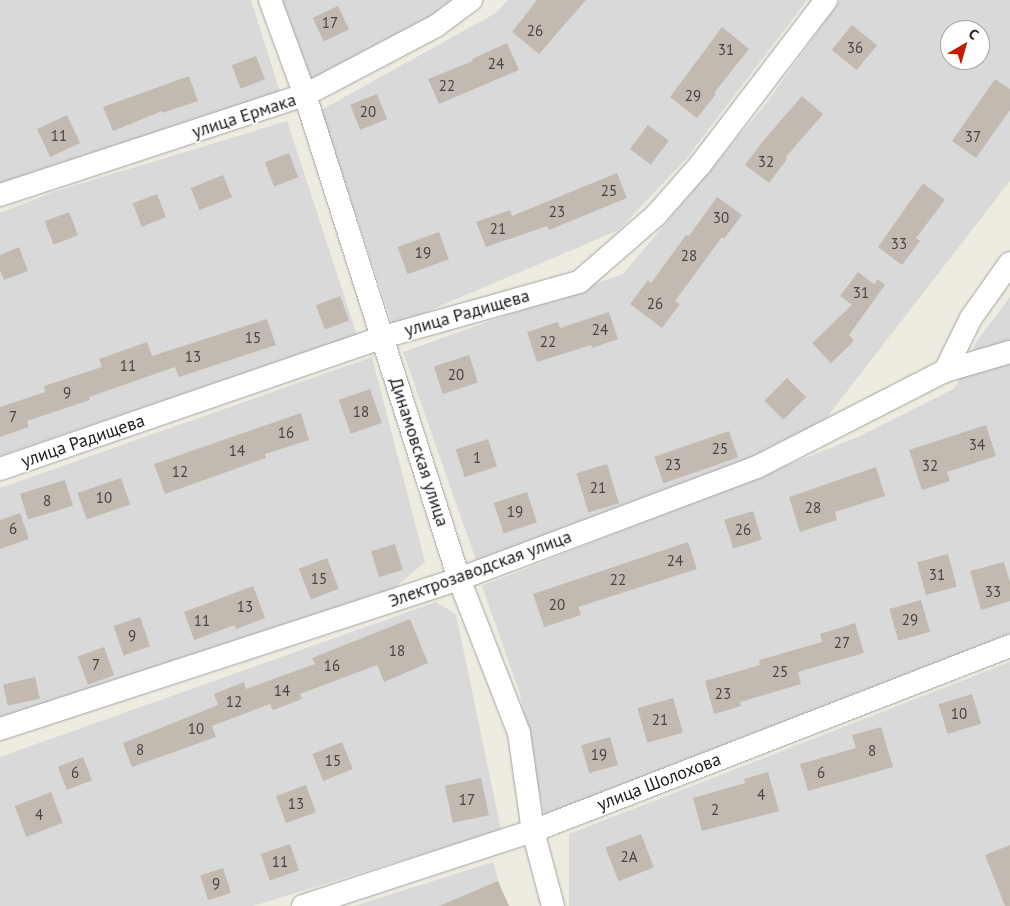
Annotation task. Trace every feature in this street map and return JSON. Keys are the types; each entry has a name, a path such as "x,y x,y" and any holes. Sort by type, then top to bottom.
{"street":[{"name":"Динамовская улица","path":"270,0 306,96 459,579 520,734 533,831 553,906"},
{"name":"улица Ермака","path":"0,195 306,96 436,26 470,0"},
{"name":"улица Радищева","path":"0,469 382,337 579,282 656,216 700,165 826,0"},
{"path":"945,371 971,318 1010,263"},
{"name":"Электрозаводская улица","path":"0,729 459,579 757,467 945,371 1010,352"},
{"name":"улица Шолохова","path":"303,906 533,831 1010,646"}],"shaded area":[{"path":"0,0 251,0 281,95 0,189"},
{"path":"281,0 464,0 313,86"},
{"path":"508,0 807,0 686,159 619,230 393,326 321,110 496,13"},
{"path":"840,0 1010,0 1010,181 820,426 735,468 477,563 403,352 623,274 768,101"},
{"path":"287,121 357,335 0,456 0,213 56,191"},
{"path":"1010,297 1010,635 544,816 520,694 482,586 860,436 955,388 976,342"},
{"path":"372,357 425,562 386,595 0,722 0,488"},
{"path":"436,602 456,614 501,830 253,906 0,906 0,757"},
{"path":"1010,662 1010,906 569,906 569,834"},
{"path":"493,862 506,906 354,906"}],"building":[{"path":"537,0 586,0 539,54 512,32"},
{"path":"338,6 349,30 324,41 313,18"},
{"path":"852,25 877,45 857,70 832,50"},
{"path":"722,27 749,49 697,118 670,97"},
{"path":"507,43 519,70 439,104 428,79 473,61 472,59"},
{"path":"256,56 265,79 241,89 232,65"},
{"path":"189,76 198,101 162,113 162,111 113,131 103,107"},
{"path":"995,79 1010,89 1010,110 976,158 952,141"},
{"path":"377,94 387,119 360,130 350,105"},
{"path":"802,96 823,114 786,157 787,159 769,183 745,165"},
{"path":"67,115 80,143 50,157 37,129"},
{"path":"648,125 669,141 651,165 630,149"},
{"path":"289,153 298,177 274,187 265,162"},
{"path":"617,173 627,198 549,230 547,226 486,247 476,222 510,210 512,216"},
{"path":"223,175 232,197 200,210 191,188"},
{"path":"923,183 945,200 916,238 920,241 902,265 878,247"},
{"path":"157,194 166,217 142,227 133,203"},
{"path":"717,197 742,215 724,239 722,237 675,301 680,304 662,328 630,304 648,280 651,283 686,235 689,236"},
{"path":"69,212 78,235 54,245 45,221"},
{"path":"439,232 449,259 408,274 398,247"},
{"path":"19,247 28,271 4,280 0,270 0,255"},
{"path":"858,272 874,284 878,279 885,285 849,335 854,341 831,363 812,343 852,305 840,296"},
{"path":"340,296 349,320 325,330 316,305"},
{"path":"609,312 618,339 592,348 591,345 537,362 527,332 558,322 560,328"},
{"path":"267,319 276,345 179,377 175,367 89,397 90,400 27,421 29,427 0,437 0,407 45,392 44,386 102,367 99,359 147,342 152,356"},
{"path":"469,355 478,383 443,394 434,366"},
{"path":"787,378 806,397 783,420 764,401"},
{"path":"370,389 382,423 351,434 339,400"},
{"path":"301,413 309,440 265,454 266,458 165,494 154,464"},
{"path":"986,425 996,456 947,472 950,481 922,490 909,450"},
{"path":"729,431 738,457 663,483 654,457"},
{"path":"488,439 497,467 465,477 456,450"},
{"path":"607,464 619,503 588,513 576,473"},
{"path":"876,467 885,496 835,512 837,520 800,532 789,497"},
{"path":"121,478 130,504 87,519 78,493"},
{"path":"65,480 73,506 28,520 20,494"},
{"path":"527,492 537,522 504,533 494,503"},
{"path":"753,511 762,540 733,548 724,520"},
{"path":"20,513 29,539 0,549 0,520"},
{"path":"688,542 697,569 578,607 581,615 544,627 533,594"},
{"path":"395,544 403,570 379,577 371,551"},
{"path":"948,554 957,587 926,595 917,562"},
{"path":"327,558 339,589 311,600 299,569"},
{"path":"1004,562 1010,583 1010,601 981,610 970,571"},
{"path":"253,586 265,618 236,629 235,625 194,640 184,612"},
{"path":"921,600 930,632 898,641 889,609"},
{"path":"140,617 150,646 124,655 114,626"},
{"path":"410,619 428,663 384,682 377,665 300,694 302,699 273,710 270,704 212,726 216,737 132,767 123,743 218,705 214,694 244,682 246,689 315,664 312,658"},
{"path":"855,623 864,653 798,672 801,684 740,702 741,706 714,714 705,681 760,665 759,660 822,642 820,634"},
{"path":"104,647 114,675 88,685 78,657"},
{"path":"35,677 40,698 8,706 3,684"},
{"path":"972,694 981,724 948,734 939,704"},
{"path":"673,698 683,733 647,743 637,708"},
{"path":"881,727 893,767 808,791 800,764 856,748 852,735"},
{"path":"610,737 618,765 589,773 581,745"},
{"path":"342,742 353,769 323,781 312,754"},
{"path":"83,757 92,780 67,790 58,767"},
{"path":"768,772 779,811 702,831 693,798 745,783 744,779"},
{"path":"481,778 489,815 453,823 445,786"},
{"path":"306,785 316,812 286,823 276,796"},
{"path":"51,792 63,823 26,837 15,806"},
{"path":"641,834 654,868 618,881 606,848"},
{"path":"290,844 299,870 270,881 261,854"},
{"path":"1010,845 1010,906 1005,906 985,855"},
{"path":"223,868 231,893 208,900 200,875"},
{"path":"498,881 509,906 439,906"}]}
